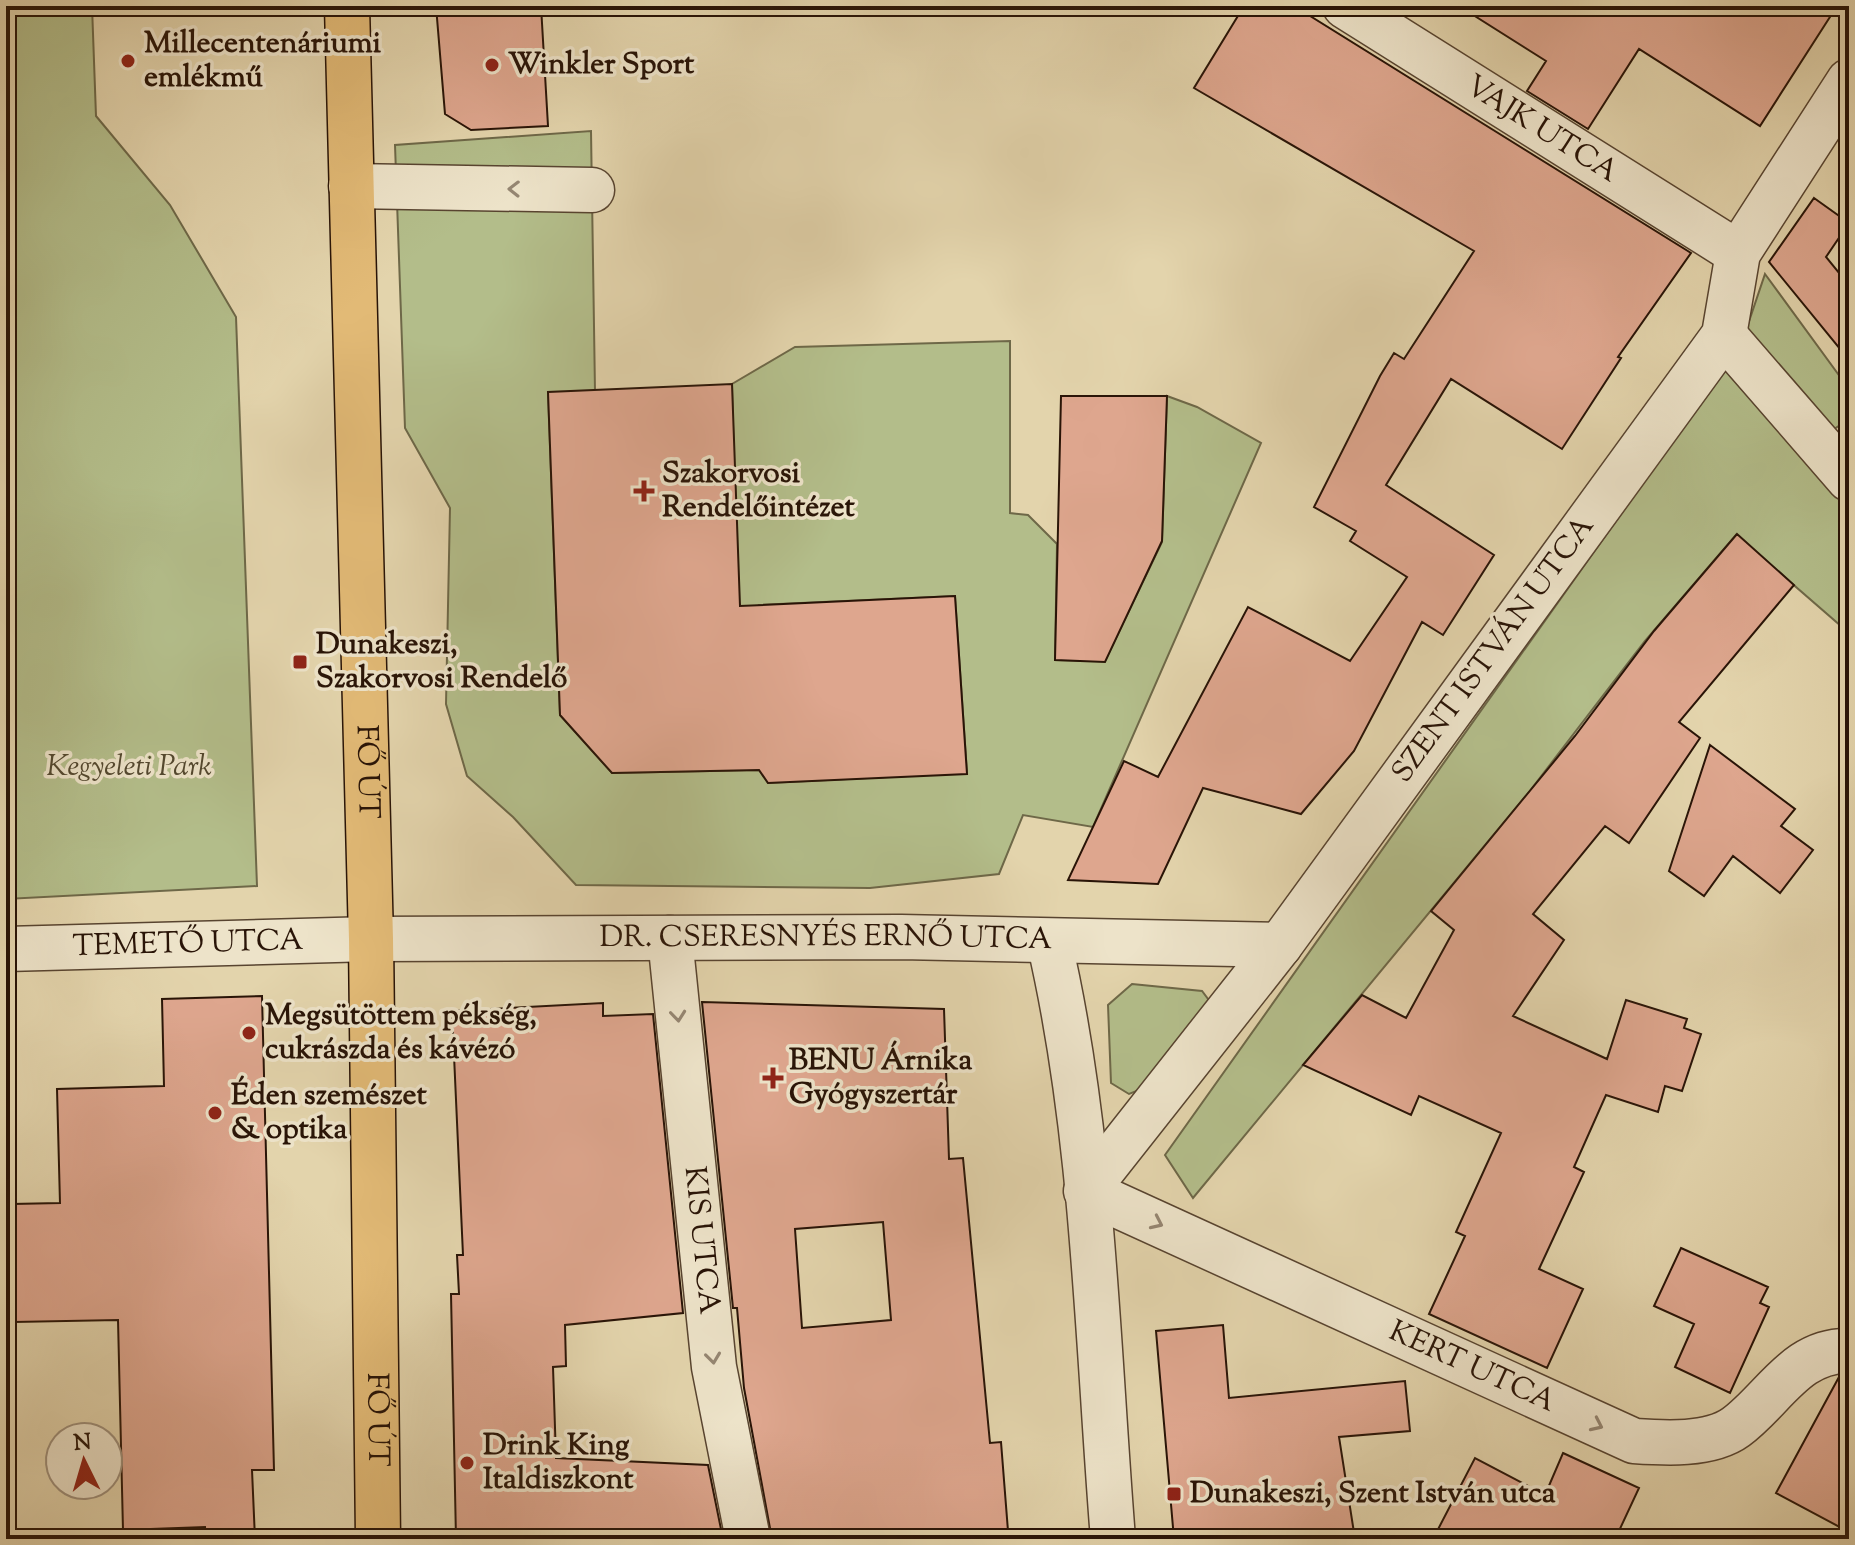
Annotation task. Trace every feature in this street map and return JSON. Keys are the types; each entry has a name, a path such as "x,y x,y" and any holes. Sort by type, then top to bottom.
{"main road":[{"name":"FŐ ÚT","path":"347,6 371,939 378,1539"}],"street":[{"name":"VAJK UTCA","path":"1345,6 1738,253"},
{"name":"SZENT ISTVÁN UTCA","path":"1086,1191 1280,945 1724,335 1738,253 1849,81"},
{"path":"351,186 592,190"},
{"path":"1724,335 1849,479"},
{"name":"DR. CSERESNYÉS ERNŐ UTCA","path":"371,939 980,937 1280,945"},
{"name":"KIS UTCA","path":"670,938 714,1367 748,1539"},
{"name":"TEMETŐ UTCA","path":"6,949 371,939"},
{"path":"1049,941 1065,1010 1086,1191 1113,1539"},
{"name":"KERT UTCA","path":"1086,1191 1634,1441 1685,1443 1734,1429 1800,1364 1832,1350 1849,1351"}],"green space":[{"name":"Kegyeleti Park","path":"6,6 92,6 96,116 170,205 236,317 257,886 6,899"},
{"path":"591,131 595,391 548,393 560,715 612,773 759,770 768,783 967,773 955,596 759,605 738,626 732,384 795,347 1010,341 1010,513 1028,515 1057,544 1055,660 1105,661 1162,542 1167,396 1197,407 1261,443 1093,827 1023,815 999,874 870,888 576,885 513,817 467,776 446,704 450,508 405,428 395,145"},
{"path":"1765,274 1849,389 1849,419 1818,440 1849,479 1849,633 1736,535 1645,641 1529,792 1193,1198 1165,1155 1741,345"},
{"path":"1132,984 1202,991 1214,1007 1147,1087 1129,1094 1111,1083 1108,1005"}],"building":[{"name":"Winkler Sport","path":"436,6 541,6 548,126 471,130 445,114"},
{"path":"1244,6 1294,6 1691,253 1618,357 1621,358 1562,449 1451,379 1386,485 1494,555 1443,635 1422,622 1354,751 1301,814 1203,788 1158,884 1068,880 1124,761 1158,777 1248,607 1350,661 1407,577 1350,541 1356,531 1314,507 1394,353 1404,359 1474,251 1194,88"},
{"path":"1459,6 1837,6 1760,126 1639,49 1588,129 1527,91 1546,61"},
{"path":"1814,198 1849,223 1826,257 1849,285 1849,360 1769,262"},
{"name":"Szakorvosi Rendelőintézet","path":"732,384 740,606 955,596 967,774 768,783 759,770 612,773 560,715 548,392"},
{"path":"1061,396 1167,396 1162,541 1105,662 1055,660"},
{"path":"1737,534 1794,585 1679,722 1700,738 1629,843 1605,826 1533,914 1564,940 1513,1016 1607,1059 1626,1000 1687,1019 1684,1028 1701,1034 1682,1091 1665,1086 1658,1112 1606,1095 1574,1167 1584,1172 1539,1269 1583,1289 1547,1368 1429,1314 1465,1236 1456,1232 1501,1133 1419,1096 1411,1115 1303,1065 1362,995 1406,1018 1454,930 1431,911 1575,736 1654,631"},
{"path":"1710,745 1795,809 1781,826 1813,850 1780,893 1733,856 1704,896 1669,871"},
{"path":"262,996 274,1470 252,1470 255,1539 206,1539 205,1527 123,1530 124,1421 120,1421 118,1320 14,1322 12,1204 60,1203 57,1089 164,1086 162,999"},
{"path":"702,1002 944,1009 949,1159 963,1158 990,1443 1001,1442 1008,1531 965,1534 965,1539 772,1539 744,1388 737,1308 733,1308","holes":["883,1222 891,1320 802,1328 795,1229"]},
{"path":"603,1003 603,1016 653,1014 683,1313 565,1325 566,1366 553,1367 556,1458 708,1465 723,1539 589,1539 589,1534 456,1539 451,1294 459,1294 457,1255 463,1255 452,1011"},
{"path":"1681,1248 1768,1287 1760,1303 1769,1307 1730,1393 1675,1367 1694,1324 1654,1306"},
{"path":"1223,1325 1229,1398 1405,1381 1410,1431 1339,1437 1355,1539 1174,1539 1156,1331"},
{"path":"1849,1376 1849,1532 1776,1493 1839,1377"},
{"path":"1563,1453 1639,1488 1618,1533 1629,1539 1433,1539 1475,1458 1545,1495"}],"place":[{"name":"Millecentenáriumi emlékmű","path":"128,61"},
{"name":"Winkler Sport","path":"492,65"},
{"name":"Szakorvosi Rendelőintézet","path":"644,491"},
{"name":"Dunakeszi, Szakorvosi Rendelő","path":"300,662"},
{"name":"Megsütöttem pékség, cukrászda és kávézó","path":"249,1033"},
{"name":"BENU Árnika Gyógyszertár","path":"773,1078"},
{"name":"Éden szemészet & optika","path":"215,1113"},
{"name":"Drink King Italdiszkont","path":"467,1463"},
{"name":"Dunakeszi, Szent István utca","path":"1174,1494"}]}
